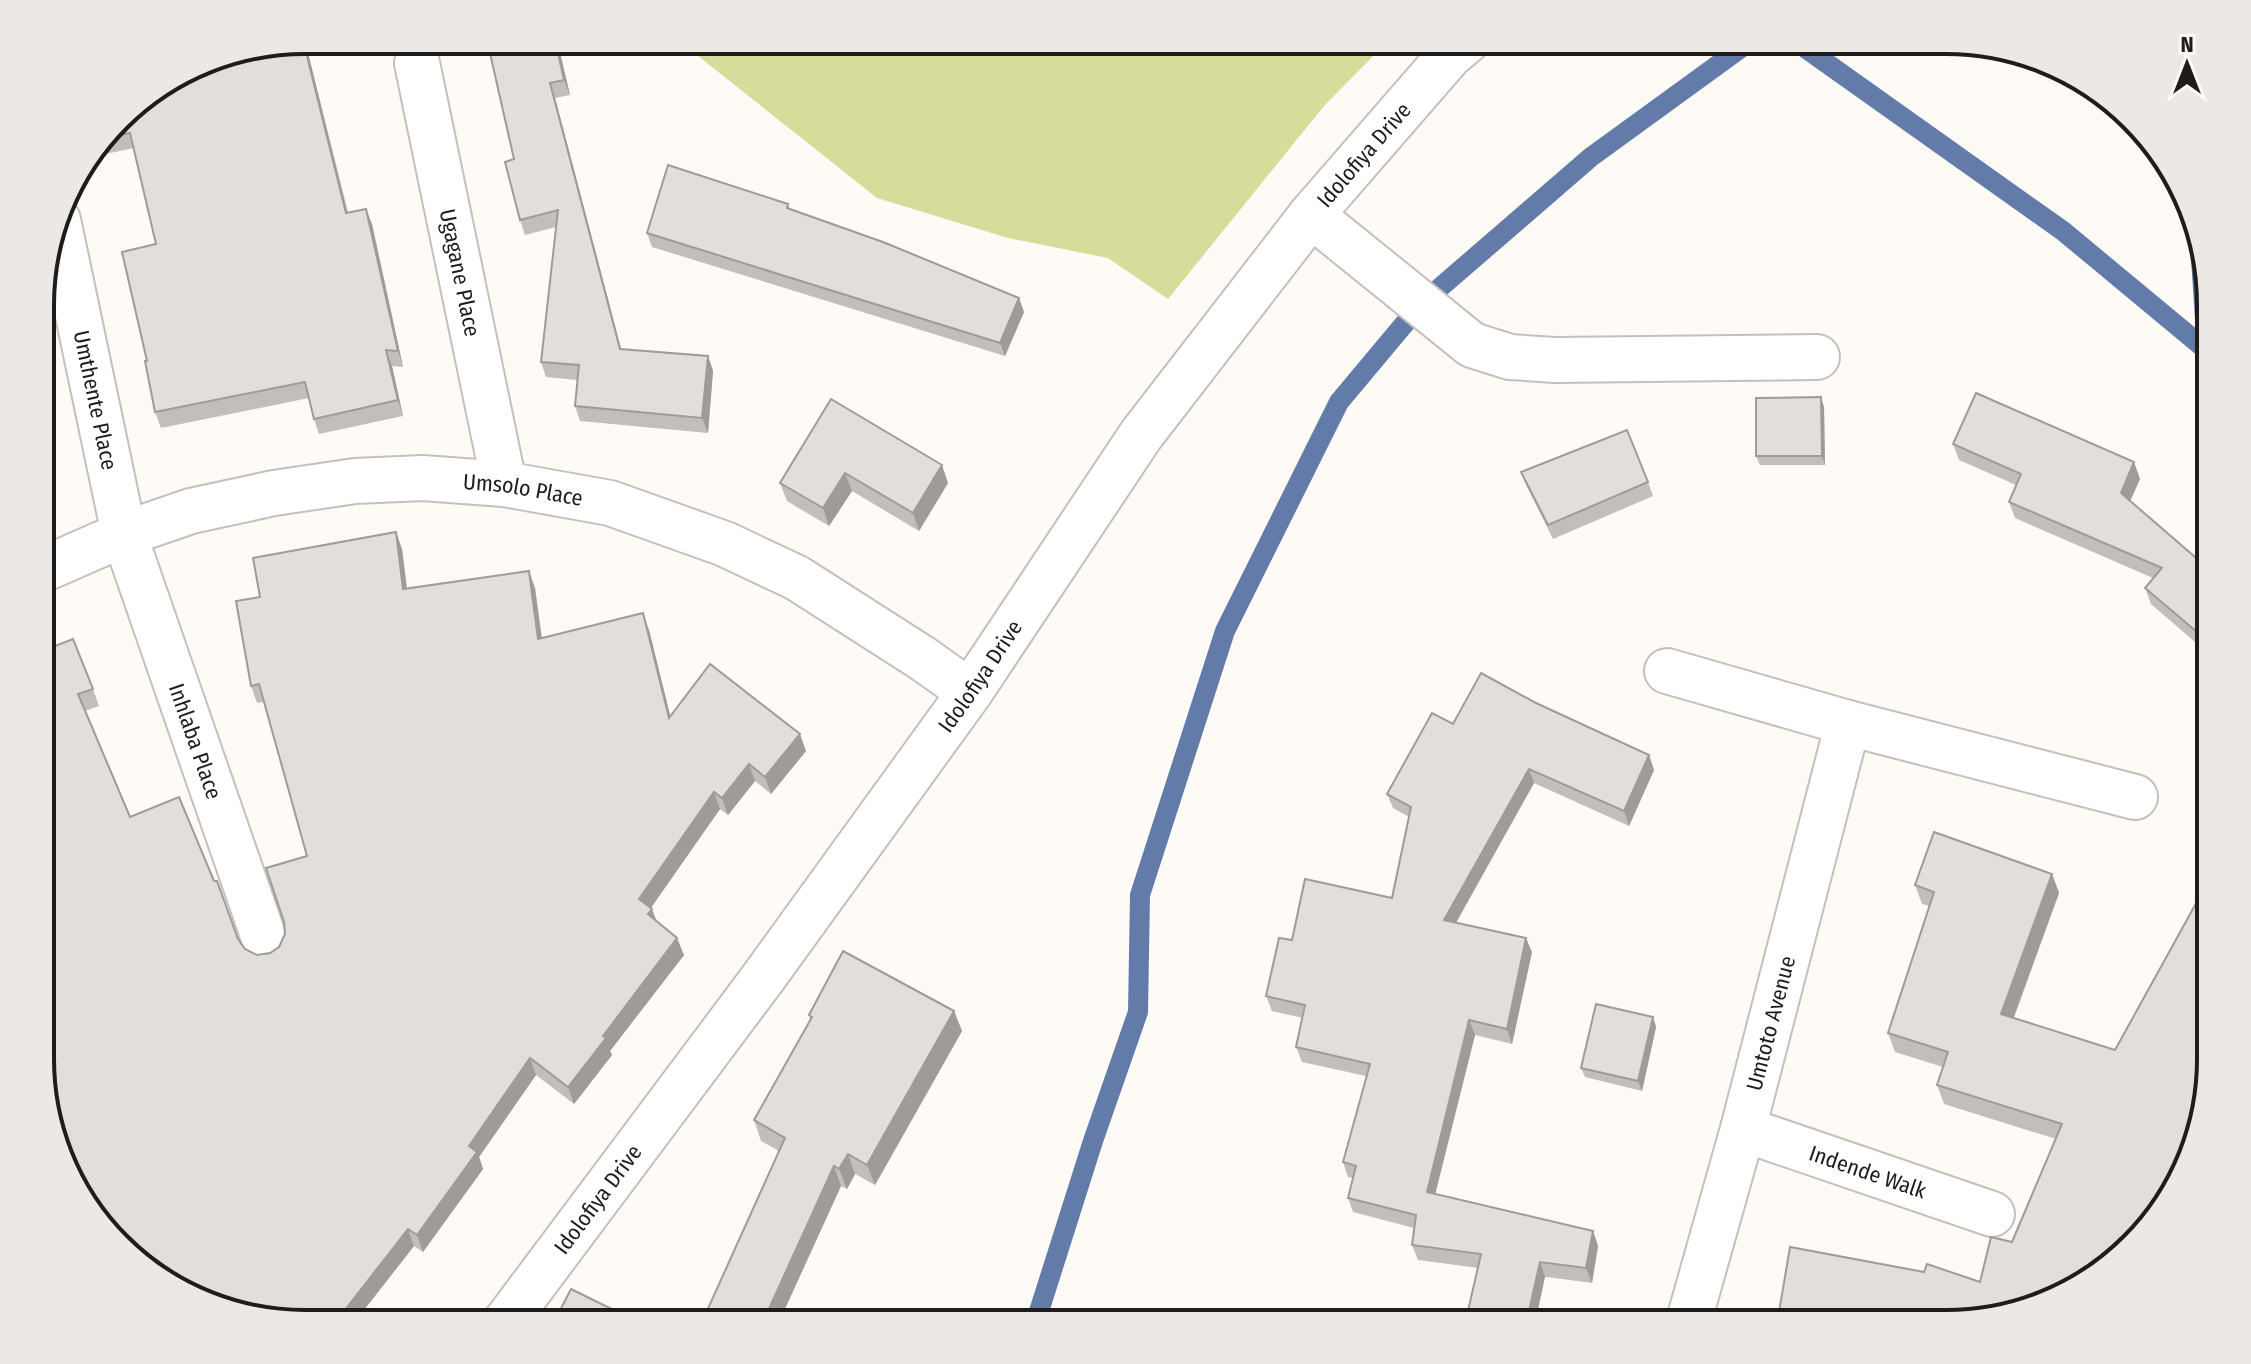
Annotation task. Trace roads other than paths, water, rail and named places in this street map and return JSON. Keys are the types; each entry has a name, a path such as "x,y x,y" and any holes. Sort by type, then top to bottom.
{"street":[{"name":"Idolofiya Drive","path":"515,1310 763,978 970,692 1141,435 1311,215 1451,54"},
{"name":"Ugagane Place","path":"417,63 504,484"},
{"path":"1311,215 1472,345 1510,357 1555,360 1817,357"},
{"name":"Umthente Place","path":"63,242 124,534"},
{"name":"Umsolo Place","path":"54,565 124,534 191,511 274,493 355,481 423,478 504,484 610,503 725,544 797,578 970,692"},
{"name":"Inhlaba Place","path":"124,534 267,947"},
{"path":"1667,671 1848,723 2135,797"},
{"name":"Umtoto Avenue","path":"1692,1309 1743,1129 1848,723"},
{"name":"Indende Walk","path":"1743,1129 1992,1214"}],"waterway":[{"path":"1040,1310 1138,1012 1140,895 1225,631 1339,402 1421,304 1591,157 1733,54"},
{"path":"1814,54 2063,231 2196,341"}]}
